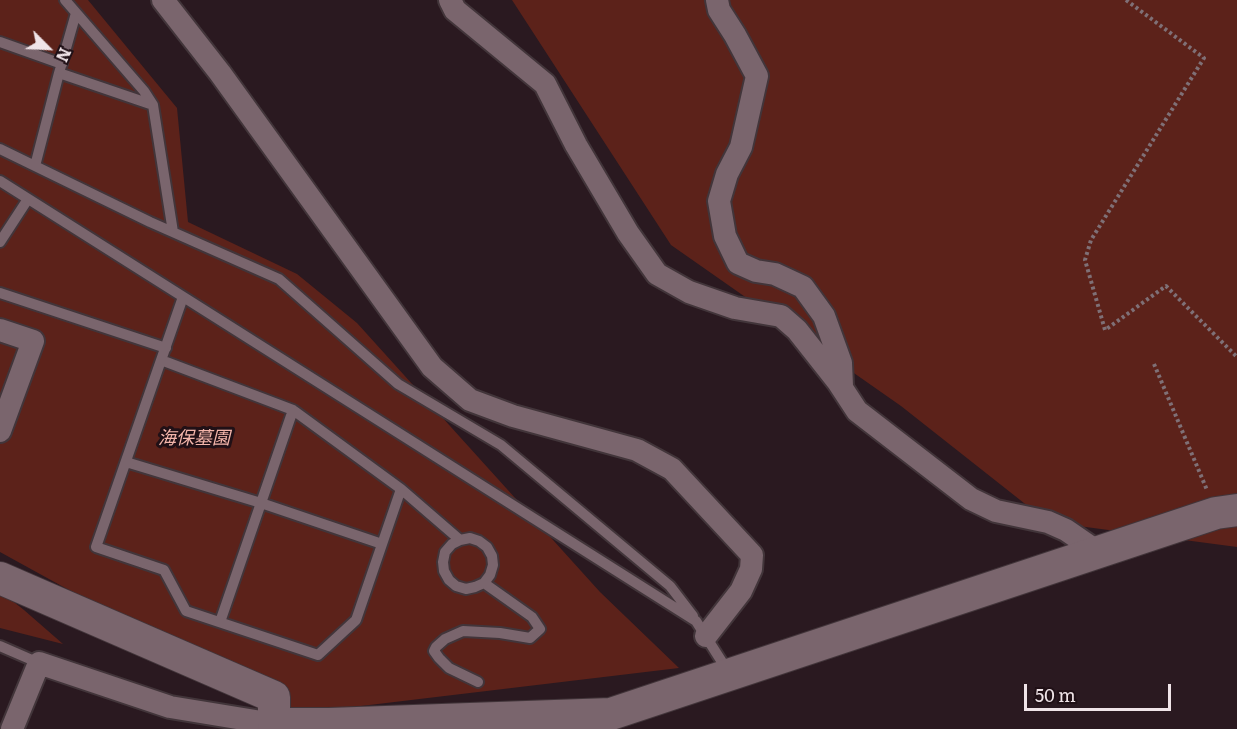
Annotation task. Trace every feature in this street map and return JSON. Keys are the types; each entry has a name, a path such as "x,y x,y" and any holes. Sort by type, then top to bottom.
{"street":[{"path":"163,0 220,73 432,368 470,400 513,416 637,450 672,469 752,555 751,569 741,591 701,628"},
{"path":"450,0 455,10 545,84 576,145 628,233 657,274 689,292 735,308 781,316 798,330 857,411 971,499 996,511 1048,522 1066,530 1098,552"},
{"path":"717,0 719,10 757,76 741,147 727,174 719,201 725,236 738,263 756,271 775,274 803,287 824,316 841,363 842,388"},
{"path":"0,330 33,341 0,431"},
{"path":"12,729 39,663 170,707 274,724 611,714 1230,506"},
{"path":"0,578 274,697 274,724"}],"lane":[{"path":"65,0 144,91 153,105 172,232"},
{"path":"35,166 76,13"},
{"path":"0,42 153,105"},
{"path":"0,149 172,232 279,279 398,384 501,445 670,586 701,628 730,675"},
{"path":"0,181 701,628"},
{"path":"0,242 27,199"},
{"path":"0,293 165,348"},
{"path":"183,297 96,547 164,570 186,611 318,655 356,620 401,489"},
{"path":"161,360 293,410 401,489 460,540"},
{"path":"220,622 293,410"},
{"path":"126,462 261,503 382,544"},
{"path":"470,538 479,541 487,547 492,556 493,566 490,575 484,583 476,587 466,589 456,586 444,571 445,552 452,544 460,540 470,538"},
{"path":"478,682 449,668 434,651 436,647 445,639 463,631 500,633 530,638 540,629 532,617 484,583"},
{"path":"0,645 39,663"}],"path":[{"path":"1126,0 1204,58 1091,240 1085,260 1105,330 1166,286 1237,357"},
{"path":"1154,364 1230,506"}],"green space":[{"name":"海保墓園","path":"0,0 88,0 177,108 188,222 297,274 357,323 600,592 679,668 294,714 0,552"},
{"path":"512,0 1237,0 1237,547 1048,522 901,406 671,245"},
{"path":"0,591 24,610 63,644 0,628"}]}
